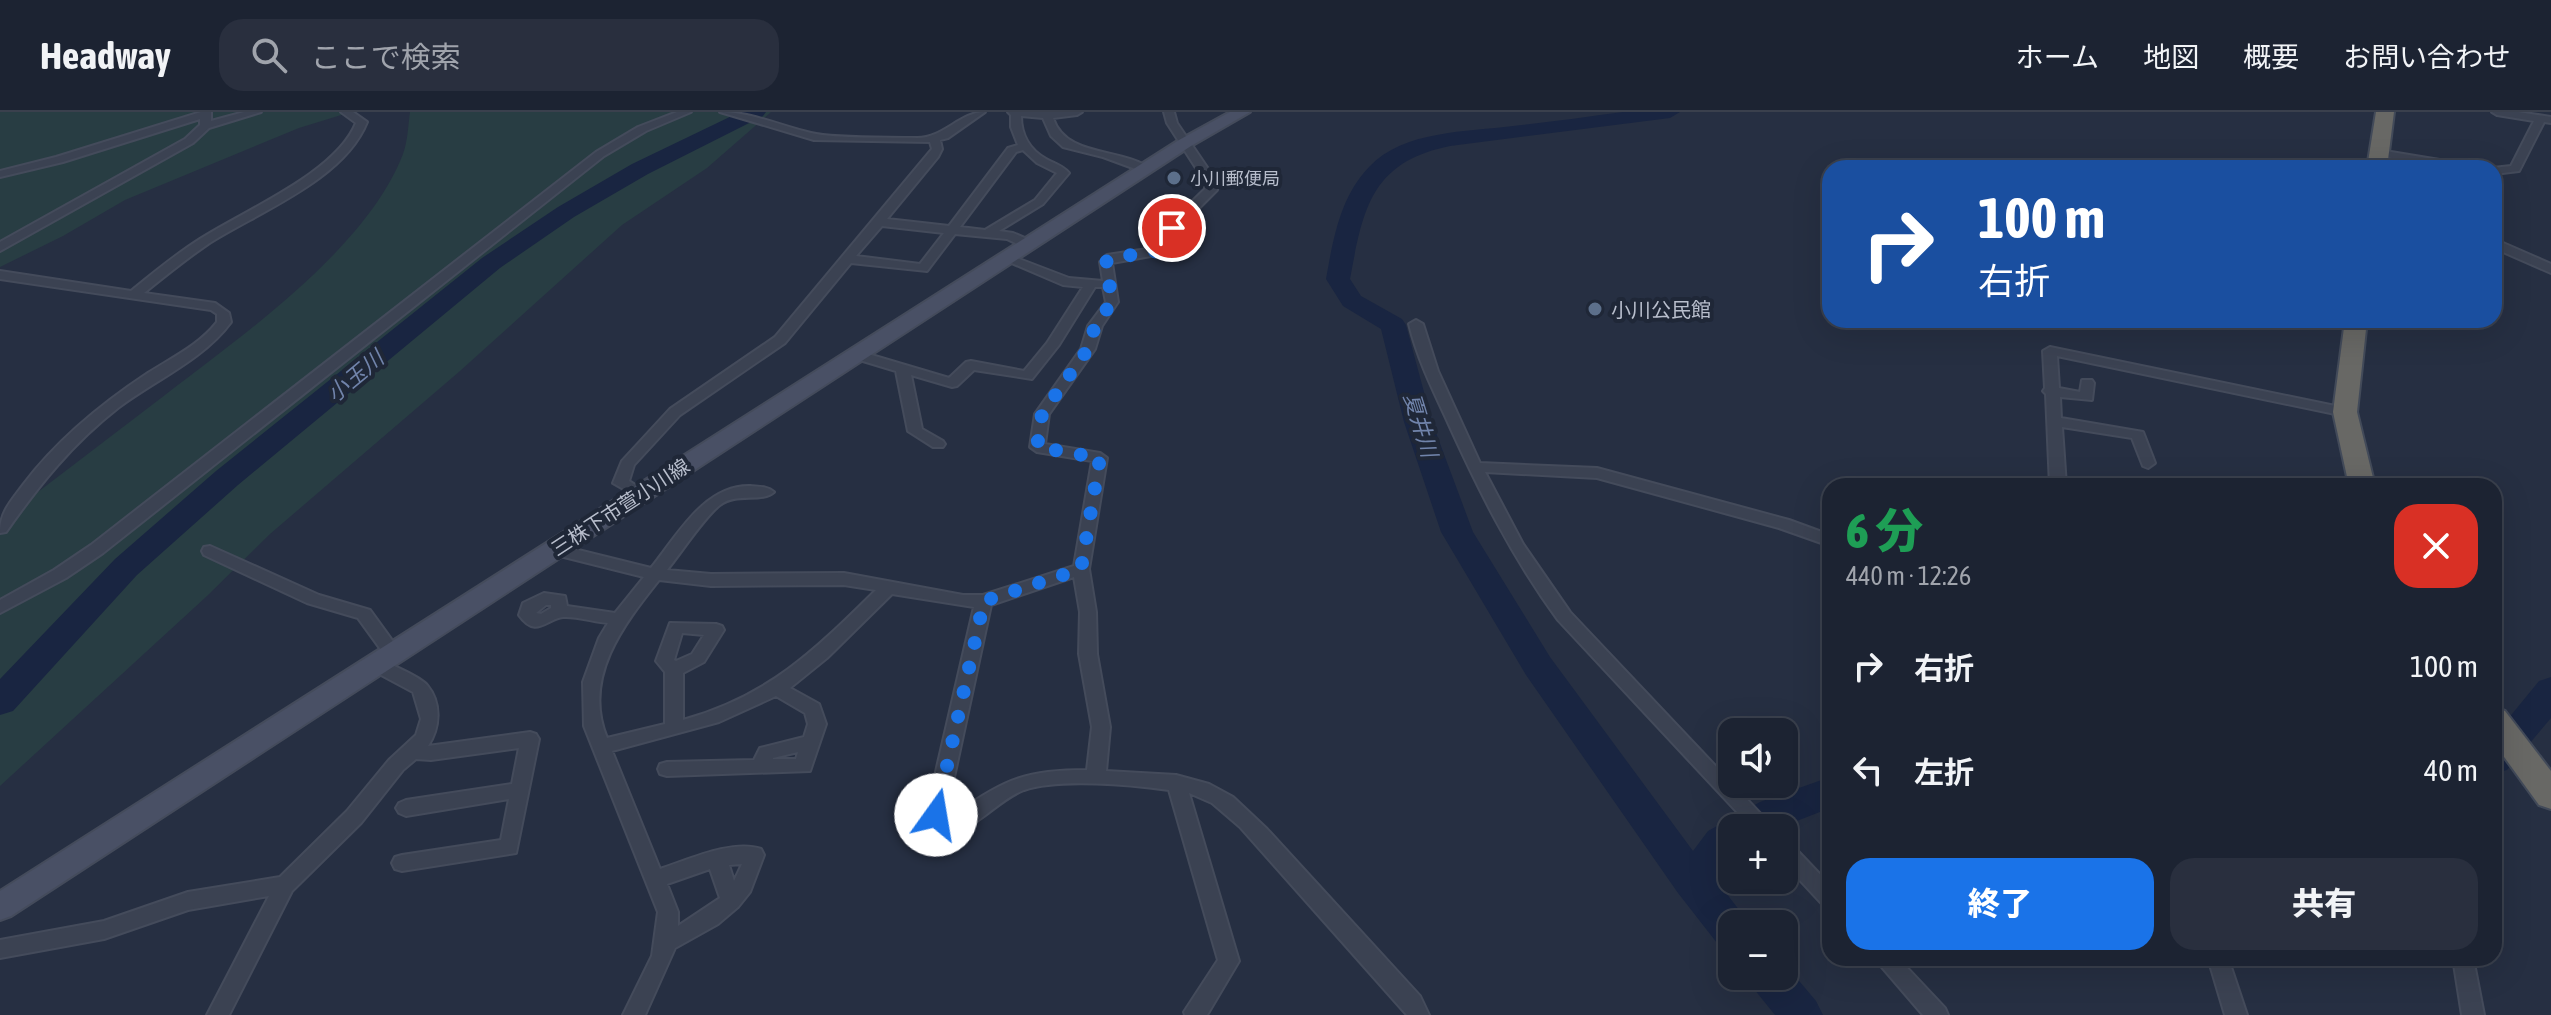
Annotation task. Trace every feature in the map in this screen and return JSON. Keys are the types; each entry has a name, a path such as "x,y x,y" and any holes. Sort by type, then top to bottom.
{"highway":[{"path":"2378,160 2385,112"},
{"path":"2355,328 2345,412 2360,478"},
{"path":"2502,730 2551,796"}],"main road":[{"name":"三株下市萱小川線","path":"0,907 1185,143 1239,112"}],"street":[{"path":"0,174 206,117 256,112"},
{"path":"133,295 203,242 299,185 333,160 361,132 362,122 346,112"},
{"path":"0,607 60,574 97,549 600,154 642,129 686,112"},
{"path":"732,113 814,137 934,139 951,132 980,112"},
{"path":"987,234 1039,202 1063,173 1058,167 1040,160 1018,137 1014,112 1047,115 1077,112"},
{"path":"1096,778 1101,727 1088,654 1088,612 1081,569 1100,458 1037,447 1042,414 1088,349 1095,326 1112,302 1106,262 1111,258 1158,251 1172,228 1211,190 1211,182 1172,123 1169,112"},
{"path":"2497,112 2546,120 2515,169 2502,170"},
{"path":"1047,115 1056,135 1074,150 1099,153 1145,169"},
{"path":"0,247 189,141 206,117"},
{"path":"641,494 621,483 627,464 685,403 780,340 933,157 937,149 934,139"},
{"path":"848,259 923,268 1012,150 1026,146"},
{"path":"878,222 1009,236 1028,244"},
{"path":"2502,247 2551,269"},
{"path":"1006,258 1067,282 1090,285 1109,283"},
{"path":"0,275 215,307 223,313 224,322 217,333 185,360 145,381 80,432 41,471 0,528"},
{"path":"858,355 952,383 971,365 1027,376 1090,285"},
{"path":"1416,324 1421,348 1474,467 1513,545 1537,581 1564,616 1751,814"},
{"path":"2057,478 2050,351 2345,412"},
{"path":"903,370 915,431 938,444"},
{"path":"2050,391 2087,397 2087,383"},
{"path":"2053,421 2138,435 2148,463"},
{"path":"1474,467 1597,473 1784,524 1822,538"},
{"path":"634,1015 660,969 669,941 668,912 593,726 592,682 607,638 619,619 652,574 715,500 741,491 766,492"},
{"path":"554,549 652,574 711,580 829,579 963,601 984,601 1081,569"},
{"path":"210,551 313,599 364,614 384,660 420,688 430,719 424,738 412,752 396,765 354,817 285,885 218,1015"},
{"path":"601,747 719,716 776,688 813,660 889,587"},
{"path":"984,601 936,815 960,822 999,794 1027,782 1096,778 1176,782 1204,789 1234,809 1402,992 1418,1015"},
{"path":"559,611 619,619"},
{"path":"674,670 674,728"},
{"path":"667,769 761,767 766,753 811,742 817,724 813,709 776,688"},
{"path":"402,863 509,847 530,739 431,753 412,752"},
{"path":"1176,782 1229,961 1195,1012 1196,1015"},
{"path":"406,808 520,790"},
{"path":"655,879 717,859 754,855 750,878 731,901 707,922 669,941"},
{"path":"717,859 731,901"},
{"path":"1798,865 1822,890"},
{"path":"0,949 104,930 188,901 285,885"},
{"path":"1891,966 1937,1015"},
{"path":"2221,966 2236,1015"},
{"path":"2464,966 2473,1015"}],"green space":[{"path":"0,112 351,112 299,128 125,200 63,236 0,267"},
{"path":"410,112 771,112 707,168 622,225 460,371 270,534 0,786 0,521 230,345 332,256 362,223 386,189 403,154"}],"waterway":[{"name":"小玉川","path":"0,702 126,567 227,478 491,263 566,212 640,169 756,112"},
{"name":"夏井川","path":"1670,112 1450,140 1405,152 1379,170 1359,197 1348,230 1338,279 1352,301 1393,325 1418,422 1457,532 1538,666 1692,881"},
{"path":"2502,751 2551,690"},
{"path":"1771,814 1822,795"},
{"path":"1692,881 1718,847"},
{"name":"夏井川","path":"1692,881 1718,913"},
{"name":"夏井川","path":"1780,990 1801,1015"}],"place":[{"name":"小川郵便局","path":"1174,178"},
{"name":"小川公民館","path":"1595,309"}],"route":[{"path":"936,815 984,601 1081,569 1100,458 1037,447 1042,414 1088,349 1095,326 1112,302 1106,262 1111,258 1158,251 1172,228"}]}
